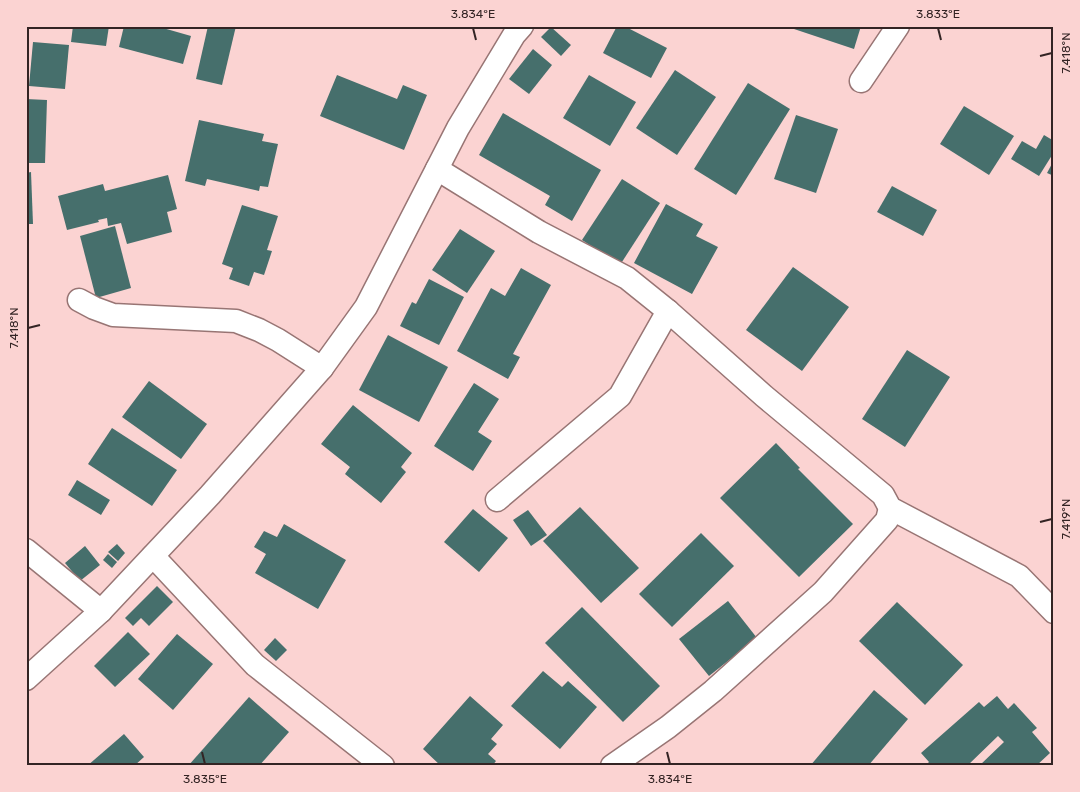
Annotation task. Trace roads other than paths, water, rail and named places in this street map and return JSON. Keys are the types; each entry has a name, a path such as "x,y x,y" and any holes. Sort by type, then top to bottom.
{"street":[{"path":"26,679 101,612 210,495 322,368 366,307 463,120 514,35 522,26"},
{"path":"860,81 898,26"},
{"path":"437,169 540,232 627,278 668,311 764,396 884,495 890,508 1020,576 1054,612"},
{"path":"78,300 113,315 236,321 278,340 322,368"},
{"path":"497,500 620,396 668,311"},
{"path":"612,766 668,727 713,691 823,592 887,520 890,508"},
{"path":"26,550 101,612"},
{"path":"153,556 255,665 383,766"}]}
